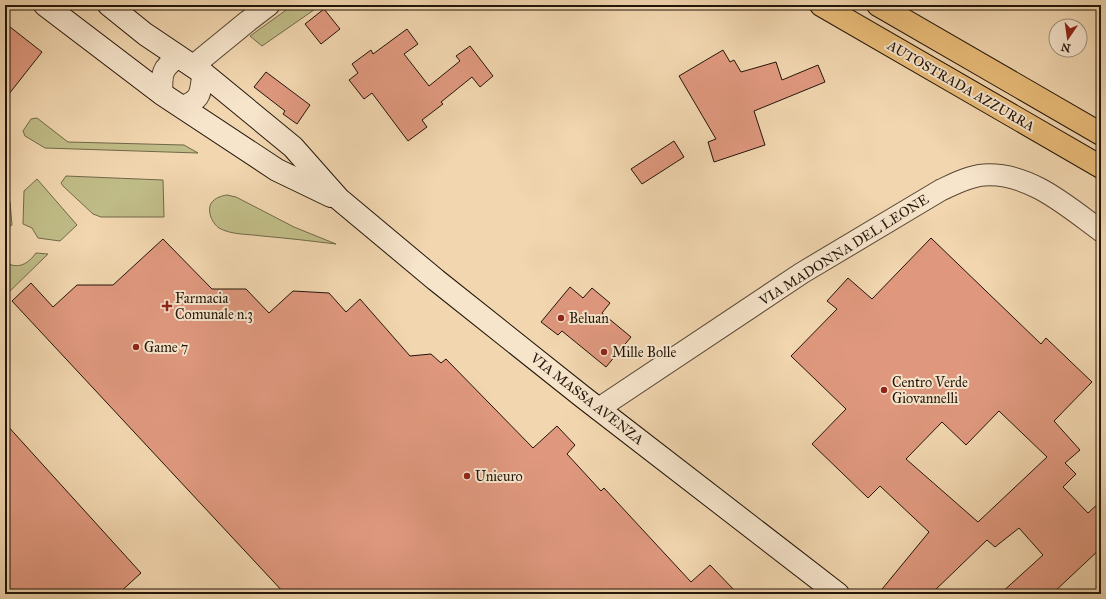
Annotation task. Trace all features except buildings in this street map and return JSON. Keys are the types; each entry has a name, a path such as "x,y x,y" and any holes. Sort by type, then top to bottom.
{"highway":[{"name":"AUTOSTRADA AZZURRA","path":"821,5 1101,167"},
{"name":"AUTOSTRADA AZZURRA","path":"878,5 1101,134"}],"main road":[{"name":"VIA MASSA AVENZA","path":"46,5 162,94 277,170 339,199"},
{"name":"VIA MASSA AVENZA","path":"109,5 145,34 191,65 293,147 339,199 436,280 598,409 838,594"}],"street":[{"path":"162,94 161,81 163,71 169,63 191,65 248,20 270,5"},
{"path":"182,107 192,103 198,97 191,65"},
{"name":"VIA MADONNA DEL LEONE","path":"598,409 802,273 941,190 961,180 984,175 1010,177 1033,186 1054,197 1101,231"}],"shaded area":[{"path":"293,5 321,5 262,46 250,36"},
{"path":"37,118 68,142 184,145 198,153 45,148 25,136 23,131 31,119"},
{"path":"66,176 163,180 164,217 101,217 93,214 63,186 61,183"},
{"path":"37,179 77,225 60,241 38,238 32,228 23,224 24,191"},
{"path":"227,195 236,197 294,227 336,244 240,234 219,228 210,215 210,206 214,200"},
{"path":"10,202 12,225 5,229 5,207"},
{"path":"36,253 48,254 5,296 5,262 14,266 22,265 30,260"}],"place":[{"name":"Farmacia Comunale n.3","path":"167,306"},
{"name":"Beluan","path":"561,318"},
{"name":"Game 7","path":"136,347"},
{"name":"Mille Bolle","path":"604,352"},
{"name":"Centro Verde Giovannelli","path":"884,390"},
{"name":"Unieuro","path":"467,476"}]}
